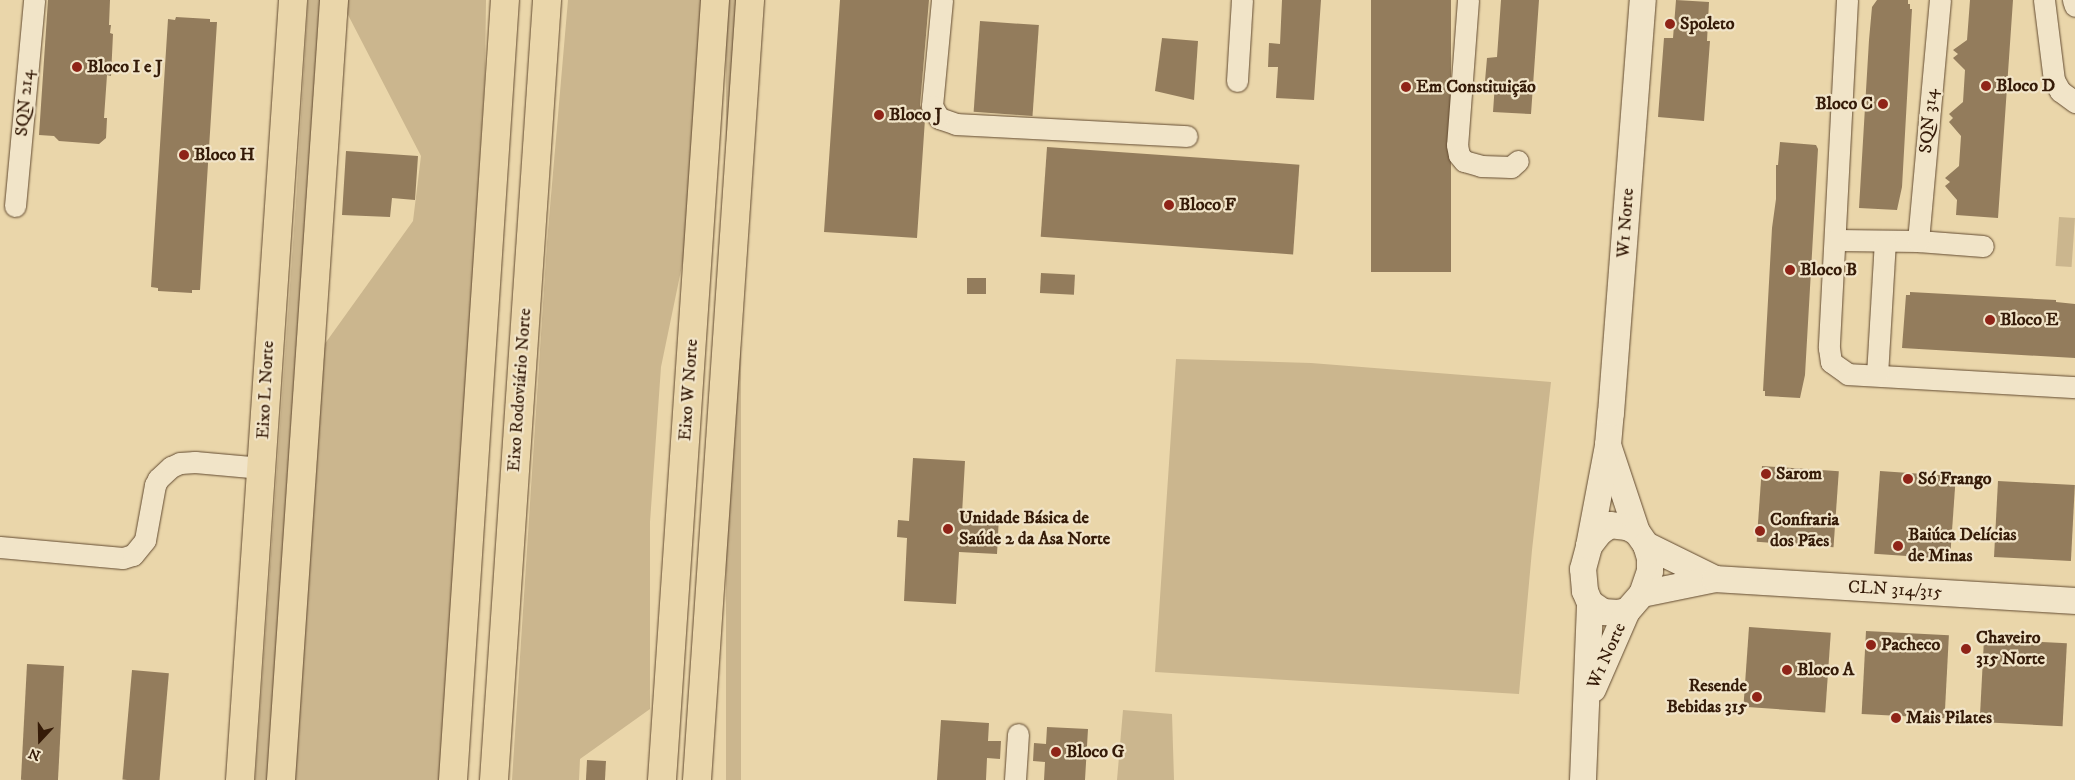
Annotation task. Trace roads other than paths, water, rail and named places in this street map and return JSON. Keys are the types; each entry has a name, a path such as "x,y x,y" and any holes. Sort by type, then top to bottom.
{"main road":[{"name":"Eixo L Norte","path":"240,780 293,0"},
{"path":"281,780 334,0"},
{"path":"453,780 505,0"},
{"name":"Eixo Rodoviário Norte","path":"494,780 546,0"},
{"name":"Eixo W Norte","path":"662,780 716,0"},
{"name":"Eixo W Norte","path":"697,780 750,0"}],"street":[{"name":"SQN 214","path":"15,206 34,0"},
{"path":"942,0 932,106 939,118 956,124 1187,136"},
{"path":"1236,81 1242,0"},
{"path":"1468,0 1457,144 1459,155 1464,161 1481,166 1511,167 1518,161"},
{"name":"W1 Norte","path":"1589,546 1608,445 1643,0"},
{"path":"1847,0 1829,348 1831,362 1848,374 2075,387"},
{"name":"SQN 314","path":"1918,242 1940,0"},
{"path":"2044,0 2054,80 2060,91 2075,102"},
{"path":"2073,0 2075,6"},
{"path":"1836,240 1983,246"},
{"path":"1877,376 1886,241"},
{"name":"W1 Norte","path":"1608,445 1642,539"},
{"path":"0,547 123,558 133,555 146,540 155,486 158,479 171,467 180,463 195,462 262,468"},
{"path":"1610,526 1627,527 1642,539 1650,570 1634,602 1618,613 1603,612 1590,603 1585,591 1584,569 1589,546 1600,532 1610,526"},
{"name":"CLN 314/315","path":"1642,539 1715,579"},
{"name":"CLN 314/315","path":"1634,602 1715,579 2075,601"},
{"name":"W1 Norte","path":"1588,701 1634,602"},
{"name":"W1 Norte","path":"1584,780 1590,603"},
{"path":"1015,780 1018,734"}],"place":[{"name":"Spoleto","path":"1670,24"},
{"name":"Bloco I e J","path":"77,67"},
{"name":"Bloco D","path":"1986,86"},
{"name":"Em Constituição","path":"1406,87"},
{"name":"Bloco C","path":"1883,104"},
{"name":"Bloco J","path":"879,115"},
{"name":"Bloco H","path":"184,155"},
{"name":"Bloco F","path":"1169,205"},
{"name":"Bloco B","path":"1790,270"},
{"name":"Bloco E","path":"1990,320"},
{"name":"Sarom","path":"1766,474"},
{"name":"Só Frango","path":"1908,479"},
{"name":"Unidade Básica de Saúde 2 da Asa Norte","path":"948,529"},
{"name":"Confraria dos Pães","path":"1760,531"},
{"name":"Baiúca Delícias de Minas","path":"1898,546"},
{"name":"Pacheco","path":"1871,645"},
{"name":"Chaveiro 315 Norte","path":"1966,649"},
{"name":"Bloco A","path":"1787,670"},
{"name":"Resende Bebidas 315","path":"1757,697"},
{"name":"Mais Pilates","path":"1896,718"},
{"name":"Bloco G","path":"1056,752"}]}
